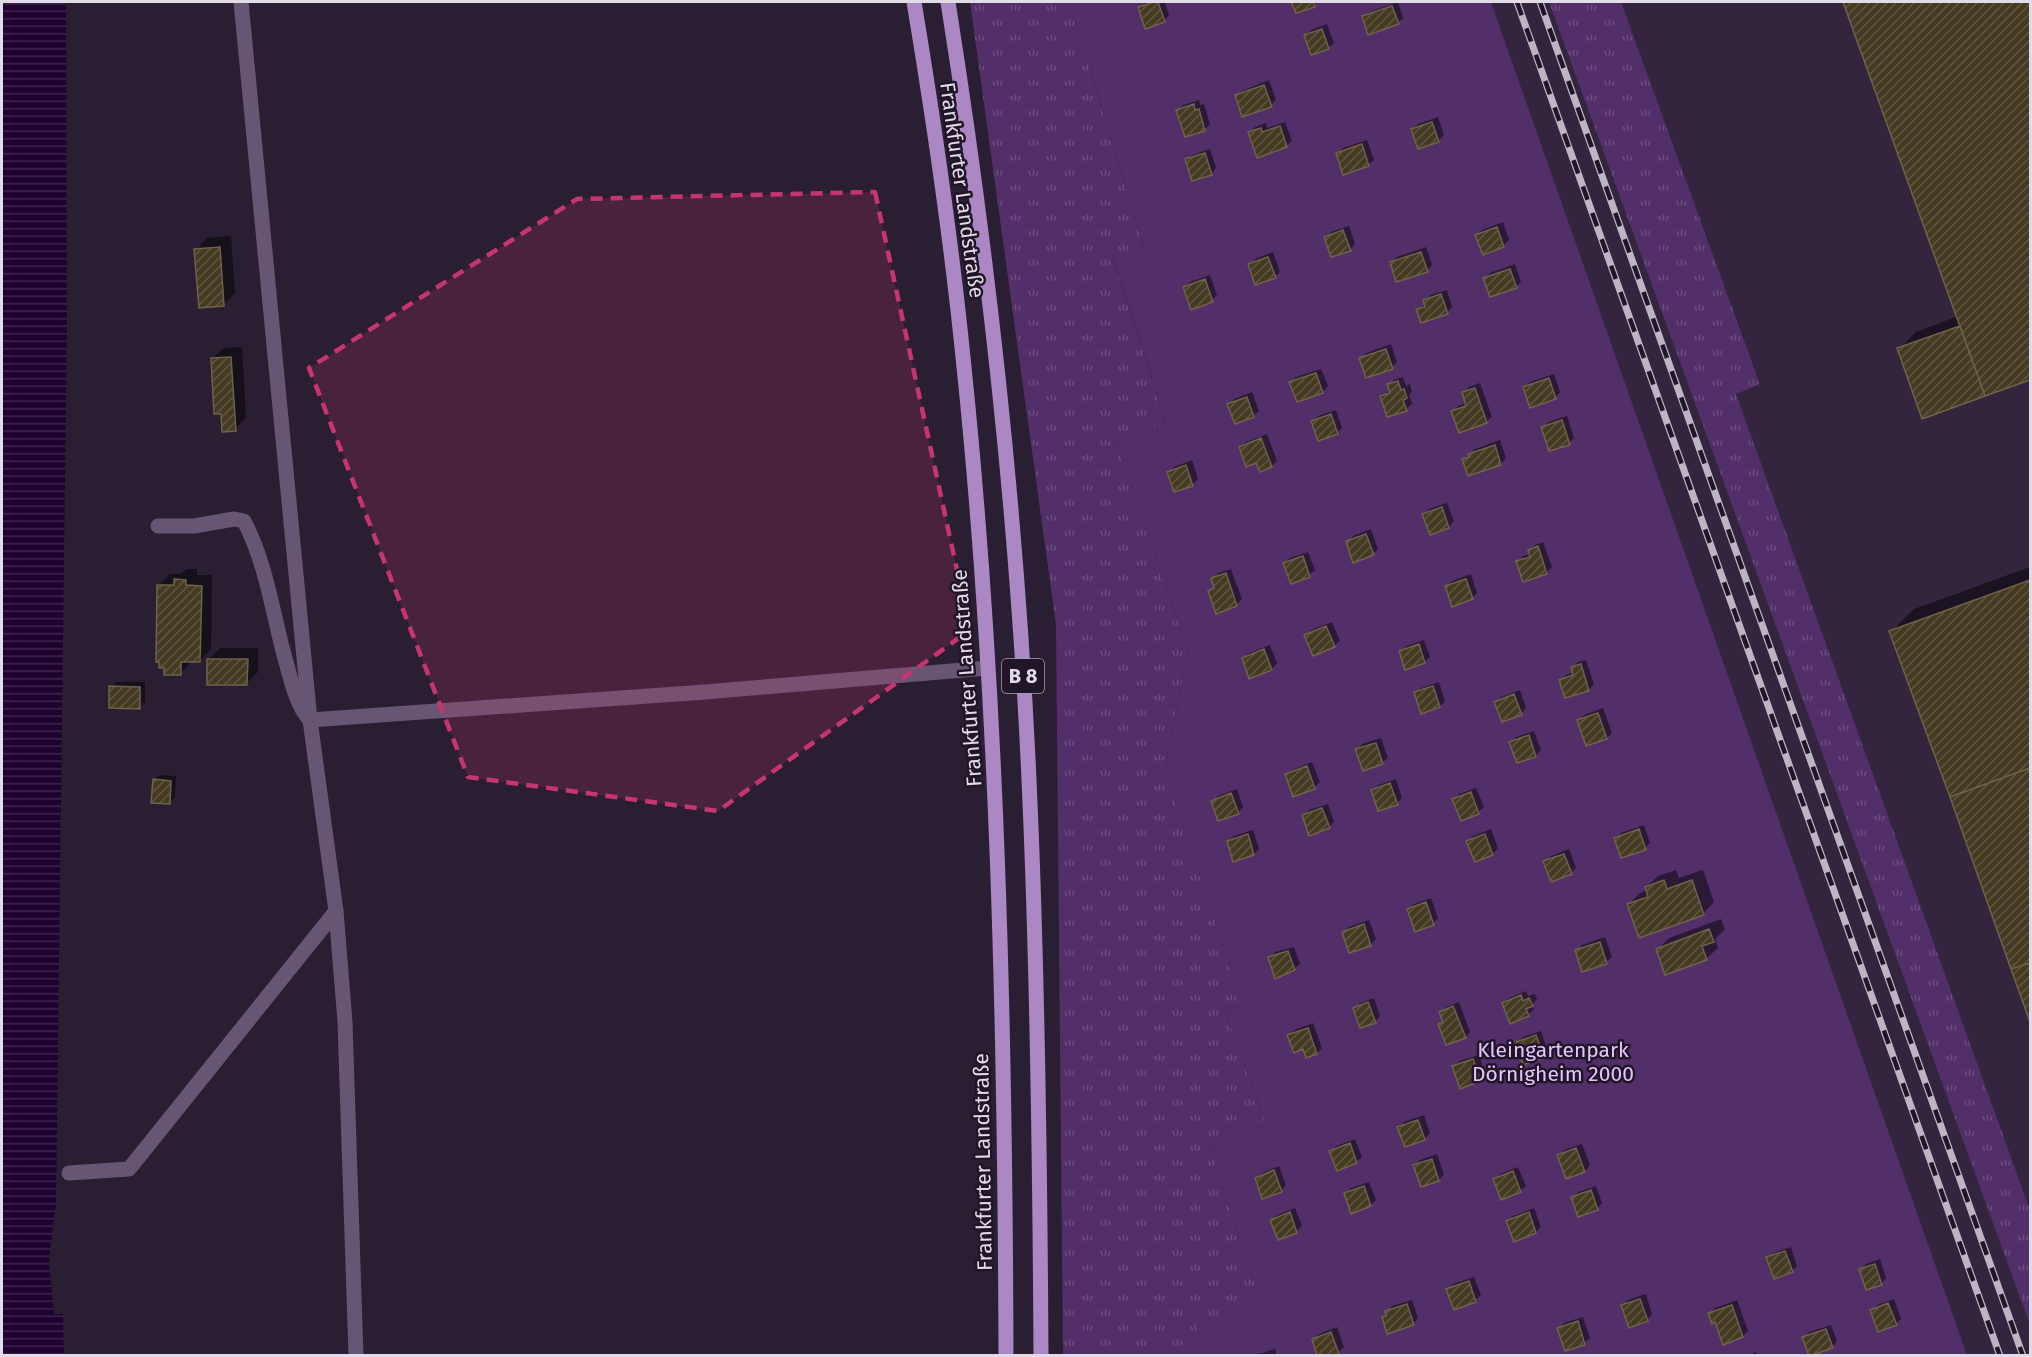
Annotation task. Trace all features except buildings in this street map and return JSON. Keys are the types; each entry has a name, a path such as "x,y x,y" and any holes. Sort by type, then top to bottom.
{"main road":[{"name":"Frankfurter Landstraße","path":"914,2 941,183 964,365 978,520 996,805 1001,942 1006,1356"},
{"name":"Frankfurter Landstraße","path":"948,2 998,362 1022,667 1035,932 1041,1356"}],"street":[{"path":"241,2 310,720 336,911 345,1022 356,1356"},
{"path":"158,526 194,526 234,519 244,521 256,543 290,677 304,714 310,720 705,692 987,668"},
{"path":"69,1173 129,1169 336,911"}],"highlighted area":[{"path":"875,192 970,630 718,811 468,777 309,368 577,199"}],"shaded area":[{"path":"3,2 66,2 67,323 56,1203 49,1260 54,1314 63,1314 64,1356 2,1355"},
{"path":"1491,2 1549,2 2030,1325 2030,1355 1967,1355"},
{"path":"1621,2 2030,2 2030,1210 1736,394 1760,383"}],"green space":[{"path":"970,2 1070,2 1144,246 1113,258 1166,423 1116,443 1188,650 1165,771 1243,1004 1225,1011 1266,1124 1209,1145 1260,1298 1197,1325 1208,1355 1063,1355 1056,625"},
{"name":"Kleingartenpark Dörnigheim 2000","path":"1070,2 1491,2 1967,1355 1208,1355 1196,1325 1260,1298 1209,1145 1266,1124 1225,1011 1243,1004 1165,771 1188,650 1116,443 1166,423 1113,257 1144,246"},
{"path":"1549,2 1621,2 1760,384 1736,394 2030,1210 2030,1325"}],"railway":[{"path":"1517,2 2000,1356"},
{"path":"1540,2 2023,1356"}]}
